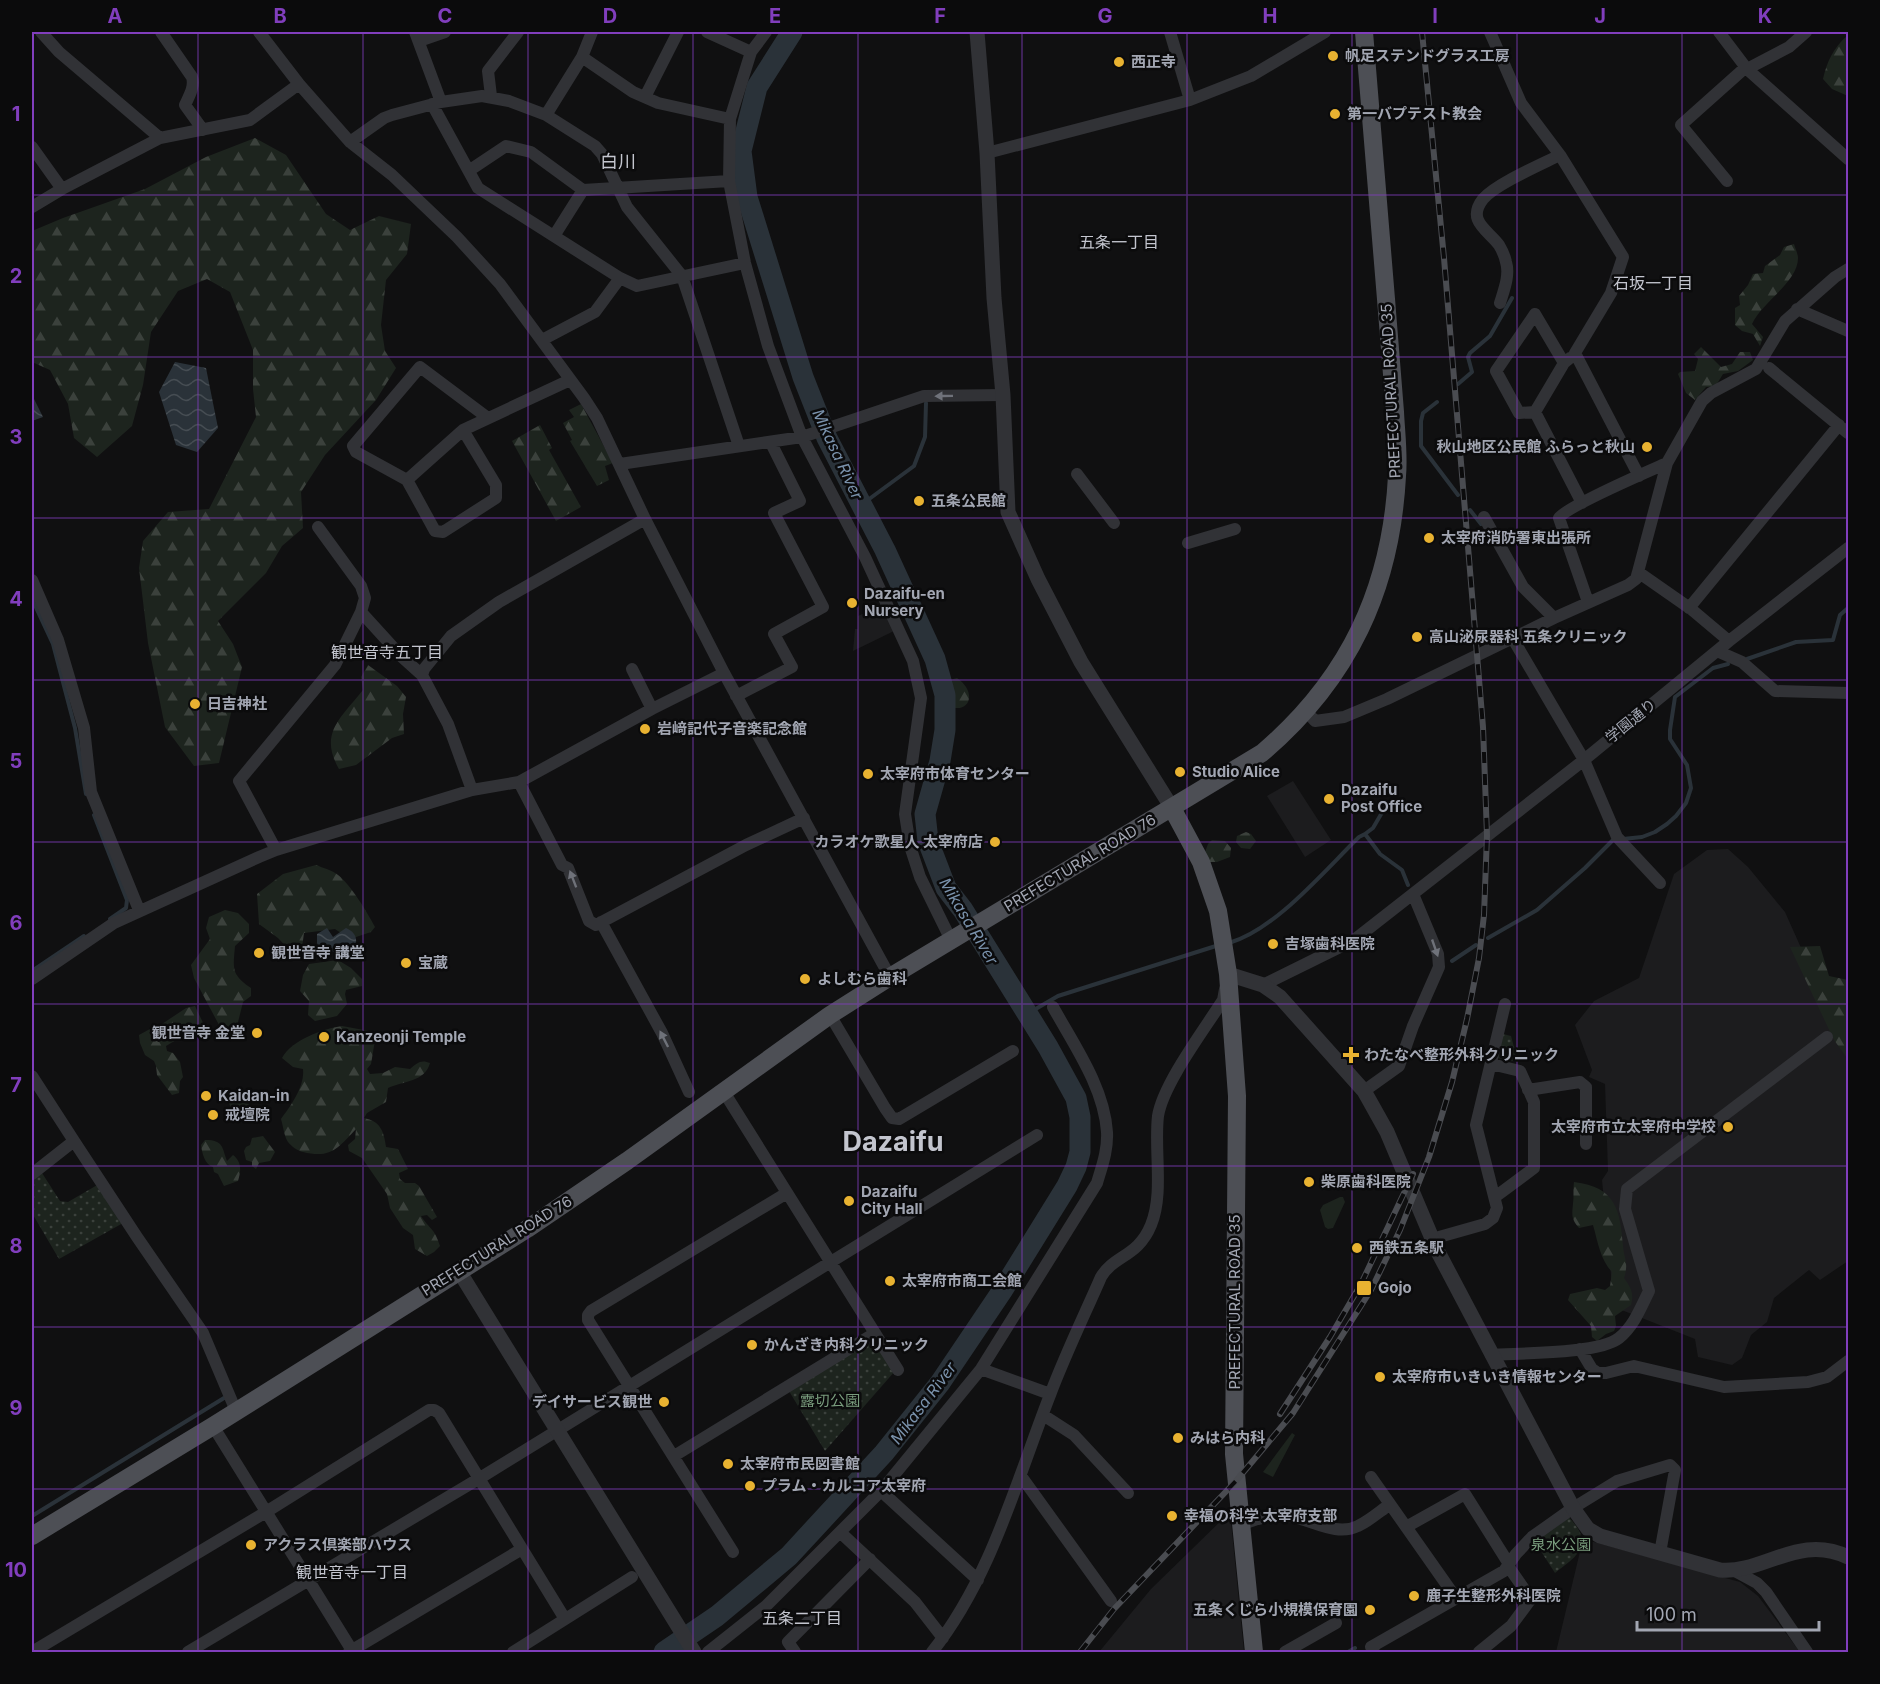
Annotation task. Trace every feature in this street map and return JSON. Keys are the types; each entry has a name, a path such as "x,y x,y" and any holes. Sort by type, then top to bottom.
{"main road":[{"name":"PREFECTURAL ROAD 35","path":"1254,1653 1234,1454 1237,1096 1228,974 1218,911 1201,862 1172,808 1262,753 1284,735 1306,711 1340,666 1371,608 1392,537 1398,474 1394,399 1364,32"},
{"name":"PREFECTURAL ROAD 76","path":"32,1536 213,1426 572,1198 830,1016 890,977 1172,808"}],"street":[{"path":"41,32 59,52 160,138"},
{"path":"161,32 192,77 193,88 185,105 203,130"},
{"path":"259,32 298,84 350,142 392,175 457,237 500,284 597,418 645,519 724,674 890,977"},
{"path":"445,32 417,36 436,103 478,188 620,278 637,286 745,263"},
{"path":"491,96 488,70 518,32"},
{"path":"546,115 582,57 592,32"},
{"path":"645,97 678,32"},
{"path":"707,32 751,51"},
{"path":"766,32 751,51 730,119 729,181 745,263 768,346 804,437 865,557 913,662 921,698 905,814 910,846 920,877 953,939"},
{"path":"977,32 987,153 1007,500 1012,524 1081,662 1172,808"},
{"path":"1170,32 1190,100"},
{"path":"987,153 1190,100 1251,76 1325,32"},
{"path":"1490,32 1521,104 1560,155 1623,257 1611,293 1575,353 1564,363 1535,412"},
{"path":"1719,32 1746,68 1848,159"},
{"path":"1727,181 1681,125 1746,68 1789,47 1806,32"},
{"path":"582,57 633,92 658,103 730,119"},
{"path":"32,207 160,138 250,120 298,84"},
{"path":"350,142 384,118 436,103 491,96 546,115 595,146 602,154 627,207 637,222 682,276 739,446"},
{"path":"470,170 506,146 531,152 583,190 729,181"},
{"path":"32,147 62,189"},
{"path":"1500,303 1506,281 1507,265 1501,247 1479,225 1479,206 1484,198 1497,188 1560,155"},
{"path":"555,236 583,190"},
{"path":"1306,711 1315,721 1344,717 1432,679 1554,618 1628,585 1636,579 1667,463 1706,396 1756,369 1777,331 1797,309 1848,269"},
{"path":"542,340 595,312 620,278"},
{"path":"1797,309 1848,332"},
{"path":"1535,412 1519,413 1496,371 1535,314 1564,363"},
{"path":"1575,353 1639,476"},
{"path":"463,430 496,485 496,498 443,532 435,531 407,480 356,452 353,446 420,367 488,418"},
{"path":"1689,608 1844,429 1769,368"},
{"path":"407,480 463,430 570,380"},
{"path":"620,464 804,437 924,396 1002,395"},
{"path":"1535,412 1582,503"},
{"path":"736,696 792,667 774,634 824,607 774,513 800,501 771,443"},
{"path":"1588,602 1559,518 1561,514 1667,463"},
{"path":"1077,474 1114,523"},
{"path":"1484,517 1523,586 1554,618"},
{"path":"422,675 424,669 451,636 499,602 645,519"},
{"path":"276,850 239,781 335,665 361,612 365,598 361,586 318,527"},
{"path":"1188,543 1235,529"},
{"name":"学園通り","path":"1263,986 1354,940 1584,760 1848,548"},
{"path":"1638,572 1689,608 1730,641"},
{"path":"32,580 58,640 84,728 91,792 139,910"},
{"path":"361,612 402,657 422,675 448,724 472,790"},
{"path":"1513,639 1584,760 1617,837 1660,883"},
{"path":"1717,651 1742,662 1775,691 1848,693"},
{"path":"632,669 652,709"},
{"path":"32,979 114,923 139,910 276,850 472,790 519,782 652,709 724,674"},
{"path":"519,782 562,865 568,868 589,921 596,925 746,845 804,818"},
{"path":"1364,1091 1399,1066 1413,1026 1439,967 1438,954 1413,894"},
{"path":"601,922 662,1033 689,1092"},
{"path":"932,1653 978,1580 1021,1476 1050,1394 1105,1271 1139,1247 1151,1225 1156,1207 1158,1117 1162,1100 1169,1084 1222,1000 1228,974 1263,986 1280,997 1364,1091 1387,1132 1432,1239 1491,1355 1573,1508 1588,1529 1593,1533 1720,1570 1733,1570 1802,1550 1827,1551 1848,1557"},
{"path":"1432,1239 1485,1224 1493,1218 1497,1208 1476,1125 1505,1004"},
{"path":"708,1653 766,1606 881,1491 981,1369 1097,1183 1104,1159 1107,1133 1100,1103 1088,1070 1053,1007"},
{"path":"830,1016 892,1118 899,1119 1013,1051"},
{"path":"1491,1355 1603,1347 1621,1337 1634,1321 1649,1291 1626,1209 1628,1189 1827,1037"},
{"path":"1491,1064 1520,1071 1534,1102 1534,1168 1495,1197"},
{"path":"32,1076 137,1237 203,1332 236,1411"},
{"path":"1528,1090 1580,1082 1586,1087 1586,1144"},
{"path":"724,1092 898,1370"},
{"path":"188,1653 480,1478 1037,1135"},
{"path":"32,1174 75,1141"},
{"path":"733,1552 588,1320 588,1315 591,1311 787,1193"},
{"path":"459,1271 694,1653"},
{"path":"674,1456 874,1333"},
{"path":"1580,1349 1592,1369 1598,1372 1606,1373 1634,1366 1724,1387 1808,1382 1827,1377 1848,1361"},
{"path":"981,1369 1050,1394"},
{"path":"32,1652 266,1512 429,1410 439,1413 565,1619"},
{"path":"1043,1415 1074,1435 1128,1493"},
{"path":"213,1426 351,1652 522,1549"},
{"path":"1374,1653 1371,1647 1504,1571 1532,1537 1617,1480 1670,1465 1674,1470 1660,1553"},
{"path":"1021,1476 1111,1601"},
{"path":"1371,1477 1456,1598"},
{"path":"881,1491 978,1580"},
{"path":"1406,1527 1466,1494 1531,1599 1511,1626 1479,1653"},
{"path":"1240,1524 1280,1515 1335,1529 1351,1529 1360,1526 1389,1505"},
{"path":"841,1533 915,1602 943,1638"},
{"path":"795,1653 788,1642 870,1559"},
{"path":"1733,1570 1762,1587 1808,1653"},
{"path":"513,1653 632,1577"},
{"path":"1285,1653 1336,1623"}],"shaded area":[{"path":"882,605 894,631 853,651 855,629 858,629 858,616"},
{"path":"1293,781 1331,840 1305,857 1267,796"},
{"name":"太宰府市立太宰府中学校","path":"1728,849 1748,867 1785,912 1848,1053 1848,1261 1820,1280 1809,1270 1774,1298 1767,1322 1751,1335 1742,1358 1732,1365 1698,1357 1695,1339 1614,1307 1602,1180 1608,1171 1605,1084 1589,1077 1592,1070 1575,1025 1594,1001 1639,978 1674,874 1707,850"},
{"path":"1230,1512 1244,1652 1099,1652 1151,1589"},
{"path":"1583,1539 1740,1582 1758,1596 1800,1652 1556,1652"}],"green space":[{"path":"1847,36 1848,96 1832,89 1823,79 1831,56"},
{"path":"255,138 286,155 326,214 350,230 379,216 411,224 407,254 386,280 381,325 385,351 396,368 376,400 325,455 301,492 303,528 282,546 266,573 218,621 233,644 242,667 219,763 194,766 165,727 148,643 139,568 143,541 168,512 209,509 256,417 253,350 230,292 207,279 178,291 151,332 143,385 132,426 97,457 74,438 68,404 50,370 32,362 32,231 145,189 206,157"},
{"path":"1794,244 1798,258 1792,275 1752,324 1763,337 1760,346 1753,334 1742,331 1735,325 1735,308 1740,305 1739,296 1753,274 1763,273 1765,266 1780,255 1784,247"},
{"path":"1701,347 1721,367 1732,364 1740,352 1750,352 1753,360 1738,371 1723,374 1715,387 1706,387 1695,400 1686,393 1678,374 1695,371 1698,359 1694,354"},
{"path":"581,404 613,463 605,466 609,480 597,486 570,441 572,440 563,423 574,417 569,410"},
{"path":"540,425 552,448 549,450 581,507 556,521 512,441"},
{"path":"368,665 397,686 406,697 403,714 404,734 392,738 356,765 339,769 333,756 332,735 341,717 363,690 361,677"},
{"path":"948,677 950,680 957,678 968,690 969,697 965,706 952,708 943,704 941,698 947,690 944,678"},
{"path":"1246,832 1251,834 1256,841 1250,849 1241,848 1236,842 1237,836"},
{"path":"1212,840 1225,841 1231,848 1230,857 1210,862 1204,855"},
{"path":"316,865 343,879 375,927 371,932 350,939 335,929 304,933 301,955 297,958 278,938 259,924 257,894 283,874"},
{"path":"225,910 238,913 249,924 249,933 235,946 234,966 240,979 251,988 251,996 243,1002 234,1038 226,1038 194,978 191,965 210,939 206,928 209,917"},
{"path":"1820,946 1829,976 1848,980 1848,1059 1834,1040 1790,947"},
{"path":"338,960 362,979 362,986 346,990 347,1004 337,1016 315,1021 308,1015 309,1001 300,991 303,975 309,964"},
{"path":"195,1006 206,1033 202,1035 187,1024 185,1031 176,1033 176,1040 166,1046 167,1051 173,1053 180,1062 183,1077 180,1081 179,1093 172,1095 157,1075 154,1061 145,1055 139,1035 162,1024 186,1008"},
{"path":"342,1026 369,1031 375,1040 371,1064 367,1069 370,1074 383,1073 395,1067 410,1069 422,1062 430,1063 423,1074 413,1080 388,1088 386,1102 367,1113 364,1118 377,1124 384,1136 386,1147 398,1149 408,1169 399,1173 400,1179 405,1183 415,1183 419,1186 437,1217 432,1220 427,1215 421,1216 434,1232 440,1246 427,1256 415,1249 413,1235 403,1228 390,1208 387,1194 362,1158 349,1151 348,1145 355,1139 356,1129 339,1146 321,1154 299,1151 289,1144 286,1137 281,1119 300,1089 303,1069 293,1067 282,1058 293,1046 308,1036"},
{"path":"1503,1034 1511,1036 1518,1062 1497,1058"},
{"path":"232,1096 249,1104 250,1110 241,1116 237,1110 232,1110 229,1103"},
{"path":"263,1136 275,1152 270,1161 259,1163 256,1169 252,1166 252,1162 246,1160 244,1151 250,1145 252,1138"},
{"path":"205,1140 219,1143 227,1161 233,1155 236,1158 240,1167 238,1181 224,1186 213,1167 204,1158 201,1145"},
{"path":"42,1173 60,1201 68,1202 99,1184 123,1223 59,1259 32,1213 32,1180"},
{"path":"1574,1182 1599,1189 1613,1202 1622,1233 1626,1265 1624,1278 1632,1294 1631,1305 1615,1316 1614,1331 1597,1341 1592,1337 1591,1326 1568,1300 1570,1294 1597,1288 1605,1290 1610,1286 1612,1272 1602,1256 1593,1225 1579,1228 1573,1219"},
{"path":"1343,1197 1345,1202 1333,1228 1328,1229 1325,1227 1320,1210 1323,1205"},
{"name":"露切公園","path":"869,1340 877,1341 895,1371 825,1451 789,1391"},
{"path":"1292,1433 1295,1435 1273,1477 1263,1472"},
{"name":"泉水公園","path":"1568,1516 1580,1533 1581,1548 1574,1558 1555,1573 1535,1542"}],"water":[{"path":"175,362 206,368 218,428 197,452 176,445 159,392"},
{"path":"32,395 43,417 32,421"},
{"path":"327,928 333,937 346,928 354,933 355,947 344,953 320,950 317,934"}],"waterway":[{"name":"Mikasa River","path":"664,1652 717,1616 789,1556 884,1453 940,1383 1002,1291 1067,1186 1080,1152 1080,1117 1076,1098 1048,1047 963,910 946,888 928,841 925,814 940,761 945,730 945,695 935,659 885,550 827,438 803,377 747,197 741,151 757,87 792,32"},
{"path":"1458,384 1472,372 1468,357 1470,353 1490,336 1512,298"},
{"path":"1437,402 1423,413 1421,446 1458,495"},
{"path":"861,505 914,466 925,437 926,403"},
{"path":"1470,510 1481,524"},
{"path":"32,599 53,644 75,728 86,794"},
{"path":"1747,659 1796,642 1833,640 1840,615 1848,608"},
{"path":"1623,839 1642,837 1655,832 1676,816 1686,803 1691,788 1687,765 1670,739 1675,697 1713,668 1728,664"},
{"path":"1365,834 1373,828 1387,804"},
{"path":"94,815 127,900 126,908 110,919"},
{"path":"1229,943 1264,926 1281,913 1359,837 1365,834 1380,854 1402,870 1408,885"},
{"path":"1488,938 1537,910 1613,840"},
{"path":"32,971 84,936"},
{"path":"1027,1014 1058,996 1219,945"},
{"path":"1452,961 1476,945"},
{"path":"32,1516 224,1398"},
{"path":"1348,1652 1355,1648"}],"railway":[{"path":"1080,1652 1114,1609 1236,1481 1293,1413 1371,1290 1400,1230 1429,1157 1452,1082 1467,1019 1479,958 1484,915 1487,835 1483,727 1444,258 1422,32"},
{"path":"1280,1414 1361,1284 1413,1174"}],"place":[{"name":"帆足ステンドグラス工房","path":"1333,56"},
{"name":"西正寺","path":"1119,62"},
{"name":"第一バプテスト教会","path":"1335,114"},
{"name":"秋山地区公民館 ふらっと秋山","path":"1647,447"},
{"name":"五条公民館","path":"919,501"},
{"name":"太宰府消防署東出張所","path":"1429,538"},
{"name":"Dazaifu-en Nursery","path":"852,603"},
{"name":"高山泌尿器科 五条クリニック","path":"1417,637"},
{"name":"日吉神社","path":"195,704"},
{"name":"岩﨑記代子音楽記念館","path":"645,729"},
{"name":"Studio Alice","path":"1180,772"},
{"name":"太宰府市体育センター","path":"868,774"},
{"name":"Dazaifu Post Office","path":"1329,799"},
{"name":"カラオケ歌星人 太宰府店","path":"995,842"},
{"name":"吉塚歯科医院","path":"1273,944"},
{"name":"観世音寺 講堂","path":"259,953"},
{"name":"宝蔵","path":"406,963"},
{"name":"よしむら歯科","path":"805,979"},
{"name":"観世音寺 金堂","path":"257,1033"},
{"name":"Kanzeonji Temple","path":"324,1037"},
{"name":"わたなべ整形外科クリニック","path":"1351,1055"},
{"name":"Kaidan-in","path":"206,1096"},
{"name":"戒壇院","path":"213,1115"},
{"name":"太宰府市立太宰府中学校","path":"1728,1127"},
{"name":"柴原歯科医院","path":"1309,1182"},
{"name":"Dazaifu City Hall","path":"849,1201"},
{"name":"西鉄五条駅","path":"1357,1248"},
{"name":"太宰府市商工会館","path":"890,1281"},
{"name":"Gojo","path":"1364,1288"},
{"name":"かんざき内科クリニック","path":"752,1345"},
{"name":"太宰府市いきいき情報センター","path":"1380,1377"},
{"name":"デイサービス観世","path":"664,1402"},
{"name":"みはら内科","path":"1178,1438"},
{"name":"太宰府市民図書館","path":"728,1464"},
{"name":"プラム・カルコア太宰府","path":"750,1486"},
{"name":"幸福の科学 太宰府支部","path":"1172,1516"},
{"name":"アクラス倶楽部ハウス","path":"251,1545"},
{"name":"鹿子生整形外科医院","path":"1414,1596"},
{"name":"五条くじら小規模保育園","path":"1370,1610"}],"district":[{"name":"白川","path":"618,162"},
{"name":"五条一丁目","path":"1119,242"},
{"name":"石坂一丁目","path":"1653,283"},
{"name":"観世音寺五丁目","path":"387,652"},
{"name":"Dazaifu","path":"893,1142"},
{"name":"観世音寺一丁目","path":"352,1572"},
{"name":"五条二丁目","path":"802,1618"}]}
